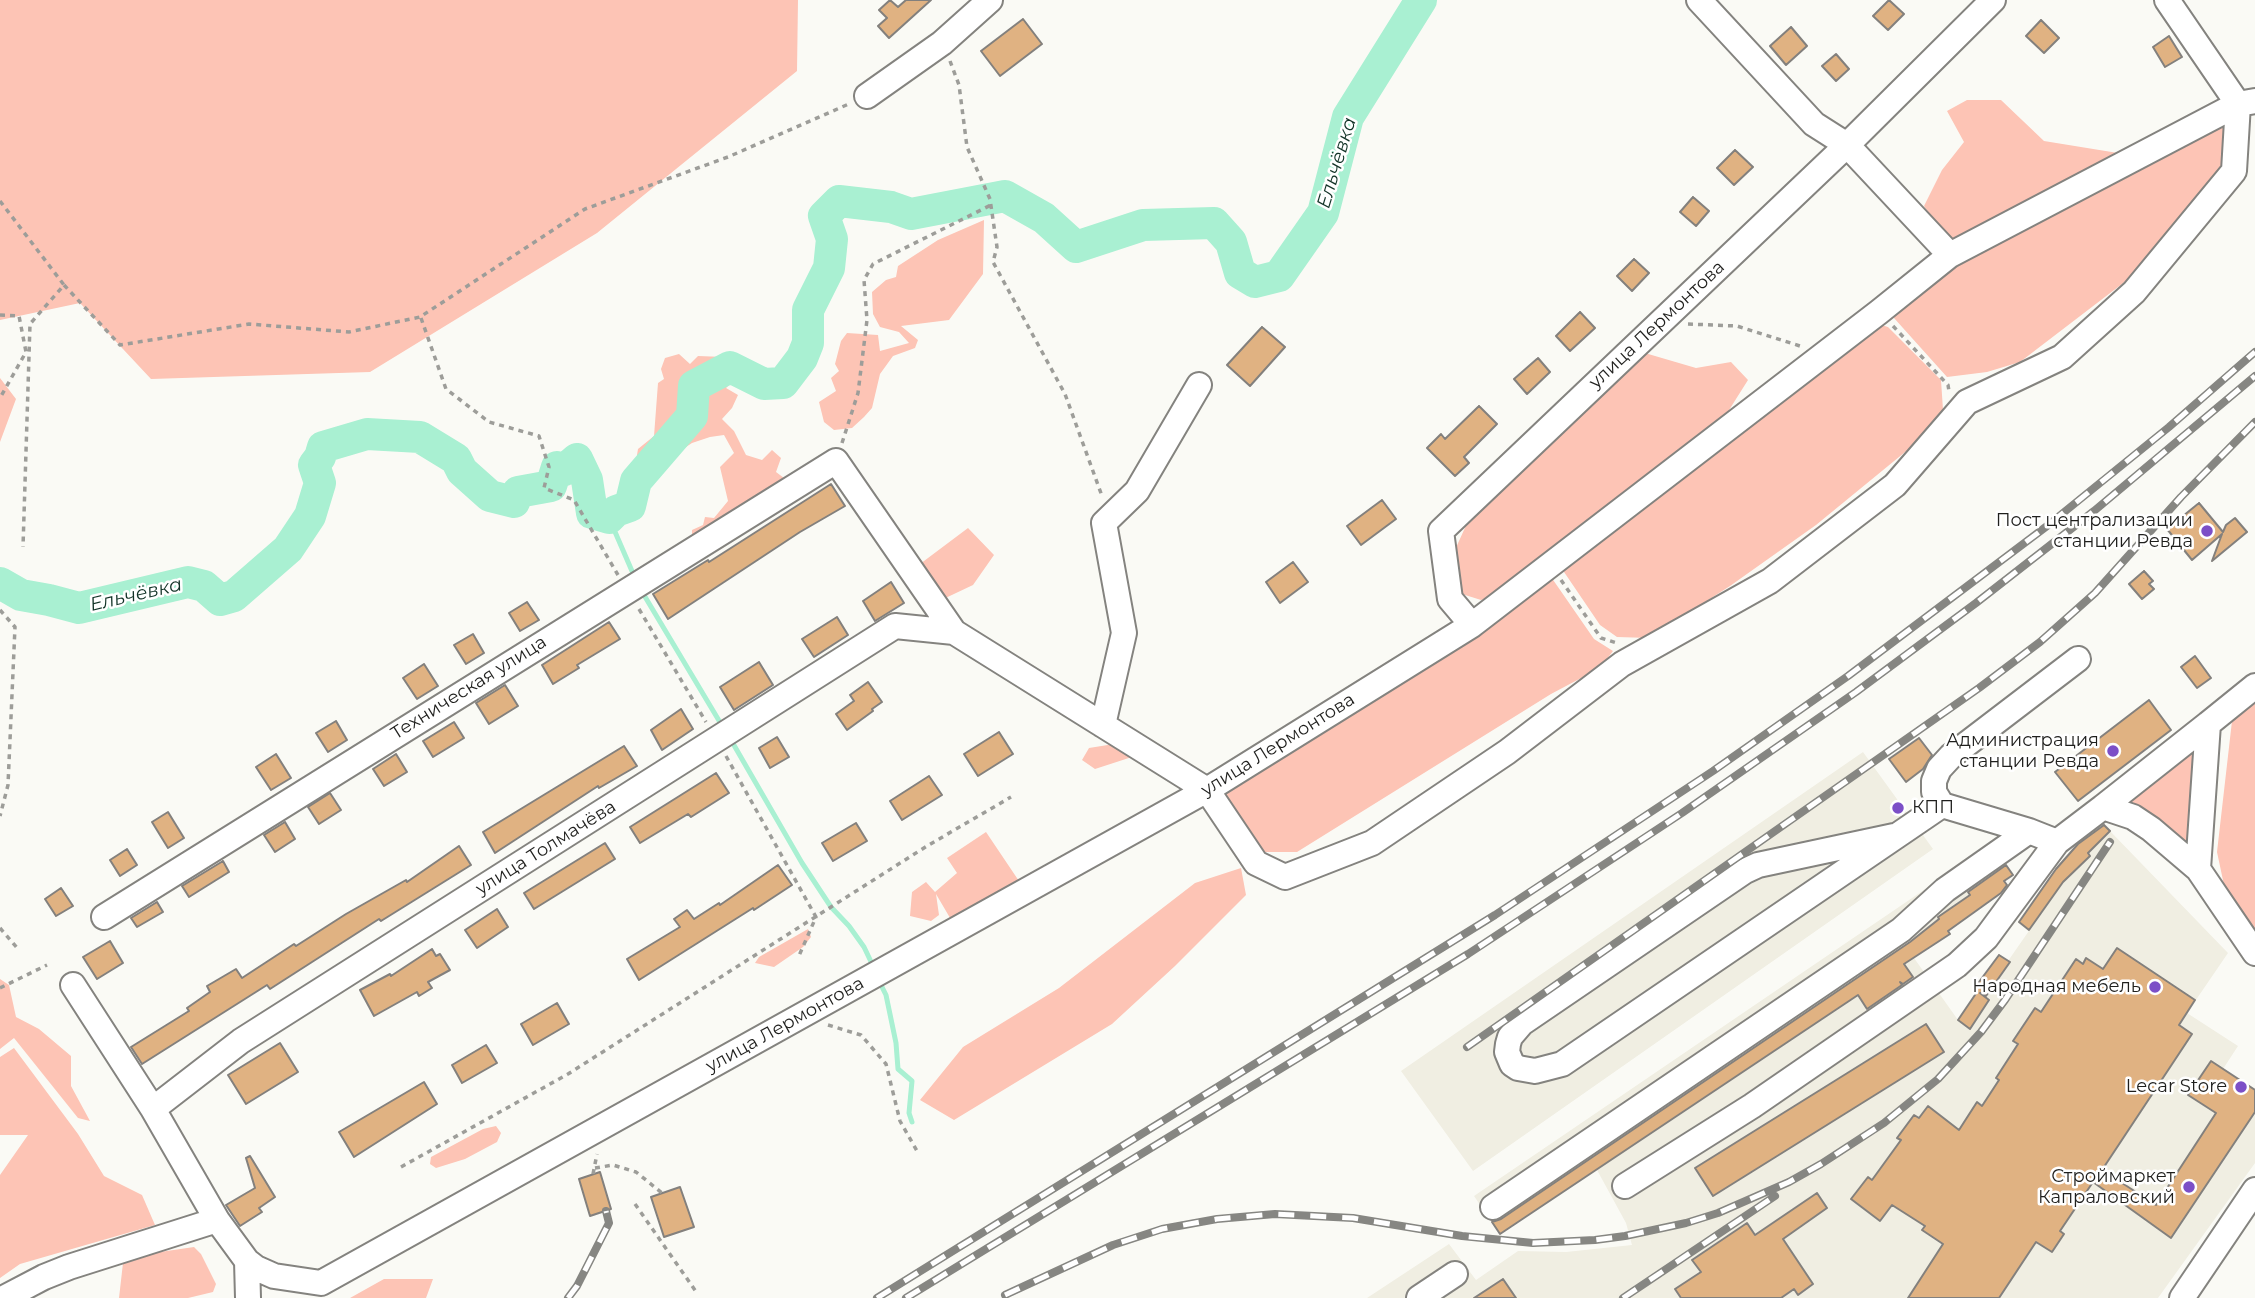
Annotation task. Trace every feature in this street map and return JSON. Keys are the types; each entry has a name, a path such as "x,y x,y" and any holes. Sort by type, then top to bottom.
{"street":[{"path":"867,96 942,43 990,0"},
{"path":"1699,0 1814,124 1847,145 1950,255"},
{"name":"улица Лермонтова","path":"247,1261 263,1273 321,1283 1207,790 1472,625 1450,598 1441,530 1847,145 1993,0"},
{"path":"836,461 954,632 1207,790 1256,863 1285,877 1372,843 1507,752 1622,664 1770,581 1895,485 1967,402 2062,357 2134,292 2234,171 2247,102 2167,0"},
{"path":"1472,625 1880,312 1950,255 2247,102"},
{"path":"1103,725 1124,633 1104,523 1137,491 1199,385"},
{"name":"Техническая улица","path":"104,917 836,461"},
{"name":"улица Толмачёва","path":"153,1109 241,1041 895,626 954,632"},
{"path":"2057,842 1942,804 1934,792 1934,780 1939,769 1951,756 2078,659"},
{"path":"1625,1186 1763,1098 1957,965 1986,938 2057,842 2255,686"},
{"path":"2198,869 2208,724"},
{"path":"1894,836 1745,871 1522,1023 1510,1037 1508,1044 1507,1052 1512,1064 1535,1071 1562,1064 1942,804"},
{"path":"2103,807 2133,817 2198,869 2255,953"},
{"path":"1493,1207 1901,930 1945,890 2029,831"},
{"path":"73,985 153,1109 217,1220 247,1261 248,1298"},
{"path":"2182,1298 2255,1190"},
{"path":"4,1298 69,1267 217,1220"},
{"path":"1419,1298 1455,1274"}],"path":[{"path":"942,43 959,85 967,147 991,205 997,247 993,262 1065,394 1110,517"},
{"path":"0,201 64,285 120,345 249,324 349,332 421,317 585,209 728,158 867,96"},
{"path":"836,461 858,393 867,320 864,280 873,264 991,205"},
{"path":"23,547 30,324 64,285"},
{"path":"1880,312 1948,385 1956,415"},
{"path":"0,315 19,316 26,352 0,398"},
{"path":"421,317 446,389 489,422 539,436 549,467 544,488 574,500 717,740 816,916"},
{"path":"1660,323 1737,326 1825,354"},
{"path":"1550,564 1601,638 1643,652"},
{"path":"0,610 15,627 8,785 0,816"},
{"path":"401,1167 568,1074 927,846 1011,797"},
{"path":"799,958 816,916"},
{"path":"0,928 18,949"},
{"path":"0,988 47,965"},
{"path":"801,1017 861,1035 886,1064 901,1121 917,1151"},
{"path":"595,1168 613,1165 636,1172 662,1193"},
{"path":"635,1204 697,1293"}],"shaded area":[{"path":"0,0 798,0 797,71 597,233 370,372 151,379 80,303 0,320"},
{"path":"1967,100 2001,100 2044,141 2124,154 1948,243 1924,206 1942,170 1964,142 1947,111"},
{"path":"2222,123 2232,134 2227,172 2152,261 2020,362 1987,372 1947,377 1894,318 1895,308 1959,260"},
{"path":"984,220 983,274 949,320 901,326 918,340 915,348 893,356 880,374 872,408 864,417 852,428 834,430 824,422 819,402 836,391 831,378 839,371 835,364 841,341 847,333 878,335 880,351 909,343 899,332 880,327 873,314 872,292 886,280 896,277 898,266 938,240"},
{"path":"1878,324 1888,327 1941,380 1943,410 1910,448 1816,525 1730,586 1649,638 1617,637 1600,625 1562,569"},
{"path":"1638,351 1696,368 1731,362 1748,380 1724,418 1501,594 1481,600 1462,594 1454,552 1469,519"},
{"path":"679,354 690,364 698,356 724,357 735,363 737,377 726,388 738,395 732,408 722,419 734,431 746,455 762,460 772,450 781,458 776,472 788,481 692,539 692,530 703,525 705,517 714,518 728,501 720,467 734,453 724,435 692,443 662,463 651,457 654,448 644,457 637,455 638,449 654,436 658,383 664,379 661,369 665,358"},
{"path":"0,378 16,399 0,442"},
{"path":"968,528 994,555 973,585 937,602 916,567"},
{"path":"1549,574 1594,639 1613,651 1600,668 1551,694 1297,852 1263,852 1223,796 1428,666"},
{"path":"2255,702 2255,932 2224,885 2217,852 2232,721 2242,708"},
{"path":"1114,744 1135,756 1095,769 1082,760 1089,748"},
{"path":"2192,751 2192,847 2127,805 2127,798"},
{"path":"1863,752 1933,849 1473,1171 1401,1071"},
{"path":"2110,831 2228,953 2187,1013 2238,1046 2223,1069 2255,1090 2255,1163 2158,1298 1367,1298 1449,1244 1476,1280 1518,1251 1566,1252 1632,1245 1626,1223 1597,1170 1500,1234 1474,1196 1990,845 2013,875 2005,881 2009,888 1914,958 1958,1020 1971,1028 1989,1000 1986,997 2055,890 2090,856 2088,853"},
{"path":"986,832 1023,887 953,923 936,894 939,915 931,921 910,916 912,892 926,882 935,892 957,873 947,858"},
{"path":"1241,868 1246,895 1112,1024 954,1120 920,1100 963,1047 1059,988 1195,883"},
{"path":"808,929 811,937 803,947 774,967 755,963 759,957"},
{"path":"0,979 9,985 16,1017 39,1029 71,1056 71,1086 90,1121 78,1118 14,1038 0,1049"},
{"path":"14,1048 78,1134 104,1176 142,1195 155,1225 20,1264 0,1278 0,1175 28,1135 0,1135 0,1057"},
{"path":"496,1126 501,1133 497,1142 465,1159 436,1168 430,1164 431,1157 483,1129"},
{"path":"194,1247 201,1254 216,1284 213,1292 188,1298 119,1298 123,1263 160,1252"},
{"path":"384,1279 433,1279 426,1298 350,1298"}],"building":[{"path":"890,0 898,7 906,0 931,0 889,38 878,26 887,18 879,10"},
{"path":"1889,0 1904,14 1888,30 1873,16"},
{"path":"1023,19 1042,44 1000,76 981,51"},
{"path":"2041,20 2059,38 2044,53 2026,36"},
{"path":"1791,27 1807,46 1786,65 1770,46"},
{"path":"2169,36 2182,57 2165,67 2153,47"},
{"path":"1836,54 1849,69 1836,81 1822,66"},
{"path":"1735,150 1753,167 1734,185 1717,168"},
{"path":"1693,197 1709,211 1696,226 1680,212"},
{"path":"1634,259 1649,273 1632,291 1617,276"},
{"path":"1580,312 1595,328 1570,351 1556,336"},
{"path":"1262,327 1285,347 1250,386 1227,365"},
{"path":"1538,358 1550,372 1527,394 1514,379"},
{"path":"1479,406 1497,424 1464,457 1469,463 1455,476 1427,448 1441,434 1445,439"},
{"path":"831,484 845,506 800,532 668,619 653,594 708,560 709,562"},
{"path":"1382,500 1396,519 1361,545 1347,526"},
{"name":"Пост централизации станции Ревда","path":"2199,503 2223,532 2226,525 2235,518 2247,532 2212,561 2222,534 2192,560 2167,529"},
{"path":"1293,562 1308,582 1280,603 1266,582"},
{"path":"2144,571 2153,581 2149,584 2154,589 2142,599 2129,584"},
{"path":"891,582 904,603 875,621 863,601"},
{"path":"527,602 539,620 520,631 509,613"},
{"path":"837,617 848,635 814,657 802,639"},
{"path":"609,622 620,639 577,665 579,668 553,684 542,665"},
{"path":"473,634 484,653 466,664 454,645"},
{"path":"2195,656 2211,678 2197,688 2181,667"},
{"path":"759,662 773,685 734,710 720,687"},
{"path":"424,664 438,686 417,699 403,678"},
{"path":"868,682 882,702 847,730 836,714 854,701 850,695"},
{"path":"505,685 518,706 489,724 476,703"},
{"name":"Администрация станции Ревда","path":"2149,700 2171,730 2078,801 2055,772"},
{"path":"681,709 693,729 662,750 651,730"},
{"path":"336,721 347,740 328,752 316,733"},
{"path":"454,722 464,738 433,757 423,741"},
{"path":"999,732 1013,754 978,776 964,754"},
{"path":"777,737 789,757 770,768 759,748"},
{"path":"1919,738 1932,755 1923,769 1906,782 1889,759"},
{"path":"624,746 637,766 599,788 598,786 495,853 483,832"},
{"path":"276,754 291,778 271,790 256,767"},
{"path":"396,754 407,772 384,786 373,769"},
{"path":"716,773 729,793 691,817 688,814 640,843 630,827"},
{"path":"929,776 942,795 902,820 890,801"},
{"path":"330,793 341,810 319,824 308,807"},
{"path":"168,812 184,838 168,848 152,822"},
{"path":"285,822 295,839 275,852 264,835"},
{"path":"856,823 867,841 833,861 822,843"},
{"path":"2104,825 2110,831 2088,853 2090,856 2063,882 2029,930 2019,922 2056,869 2078,844"},
{"path":"605,843 615,859 534,909 524,893"},
{"path":"459,846 471,865 381,921 379,919 270,989 267,985 142,1064 131,1047 189,1011 187,1008 210,992 207,986 236,969 242,978 294,944 296,946 346,914 406,880 407,882"},
{"path":"127,849 137,865 120,876 110,860"},
{"path":"223,861 229,872 189,897 182,886"},
{"path":"778,865 792,885 639,980 627,959 680,927 674,919 687,910 694,919 719,903 720,905"},
{"path":"2006,865 2013,875 2004,881 2007,885 2001,893 1948,931 1950,934 1904,964 1913,977 1903,984 1900,982 1902,985 1867,1009 1858,995 1500,1234 1492,1222 1501,1219 1910,942 1939,919 1938,917 1970,895 1968,892"},
{"path":"61,888 73,906 56,916 45,899"},
{"path":"157,902 163,912 137,927 131,918"},
{"path":"497,909 508,927 477,948 465,930"},
{"path":"110,941 123,963 97,979 83,957"},
{"path":"2117,948 2195,1000 2179,1025 2192,1034 2102,1170 2156,1205 2216,1113 2188,1095 2211,1061 2255,1090 2255,1112 2171,1238 2093,1182 2060,1231 2064,1234 2052,1252 2036,1242 1999,1298 1908,1298 1943,1244 1922,1230 1925,1226 1892,1205 1880,1221 1851,1199 1868,1177 1872,1180 1901,1140 1897,1138 1914,1115 1919,1118 1928,1106 1959,1130 1977,1102 1982,1106 1999,1080 1996,1078 2018,1044 2013,1041 2035,1008 2041,1012 2076,959 2083,964 2086,958 2103,969"},
{"path":"432,949 436,956 440,954 450,970 428,982 432,988 419,996 417,992 374,1016 360,990 390,974 391,976"},
{"path":"1999,955 2010,962 1986,996 1980,993 1989,1000 1970,1029 1958,1020 1977,992 1973,990"},
{"path":"557,1003 569,1024 533,1045 521,1024"},
{"path":"1926,1024 1944,1052 1713,1196 1695,1168"},
{"path":"280,1043 298,1072 246,1104 228,1075"},
{"path":"486,1045 497,1063 462,1083 452,1065"},
{"path":"424,1082 437,1104 354,1157 339,1132"},
{"path":"250,1156 275,1197 259,1208 262,1212 240,1226 226,1205 255,1188 246,1158"},
{"path":"600,1172 611,1209 590,1216 579,1179"},
{"path":"680,1187 694,1227 664,1237 651,1197"},
{"path":"1817,1193 1827,1208 1783,1239 1813,1284 1798,1295 1794,1289 1781,1298 1681,1298 1675,1289 1701,1272 1692,1260 1747,1223 1755,1235"},
{"path":"1503,1279 1516,1298 1474,1298"}],"waterway":[{"name":"Ельчёвка","path":"0,583 21,595 79,608 188,582 204,586 220,600 234,596 288,549 310,516 320,483 314,465 323,447 367,434 420,437 456,459 462,471 490,496 514,502 518,492 551,486 557,467 564,470 577,459 587,480 592,513 609,518 616,511 630,506 636,481 692,416 694,386 730,367 764,384 783,383 802,358 808,343 808,310 829,268 832,239 824,216 839,201 891,207 911,214 1005,196 1044,218 1076,247 1143,225 1214,223 1231,242 1240,273 1255,282 1279,276 1323,213 1348,117 1421,0"},
{"path":"609,518 635,578"},
{"path":"641,590 724,729"},
{"path":"731,740 802,863 831,907 864,947 874,968"},
{"path":"879,981 886,995 896,1043 898,1069 912,1081 909,1113 912,1122"}],"railway":[{"path":"877,1298 1495,915 1713,771 1848,676 2047,526 2169,427 2255,352"},
{"path":"906,1298 1468,954 1682,813 1856,692 1976,603 2094,511 2255,376"},
{"path":"1467,1047 1979,688 2040,642 2095,593 2181,497 2255,422"},
{"path":"1005,1295 1113,1245 1162,1229 1217,1219 1275,1214 1353,1218 1462,1236 1533,1243 1625,1236 1718,1213 1789,1182 1821,1164 1884,1123 1938,1079 1981,1032 2005,1000 2110,842"},
{"path":"1623,1298 1775,1196"},
{"path":"568,1298 577,1286 609,1223 606,1211"}],"place":[{"name":"Пост централизации станции Ревда","path":"2207,531"},
{"name":"Администрация станции Ревда","path":"2113,751"},
{"name":"КПП","path":"1898,808"},
{"name":"Народная мебель","path":"2155,987"},
{"name":"Lecar Store","path":"2241,1087"},
{"name":"Строймаркет Капраловский","path":"2189,1187"}]}
